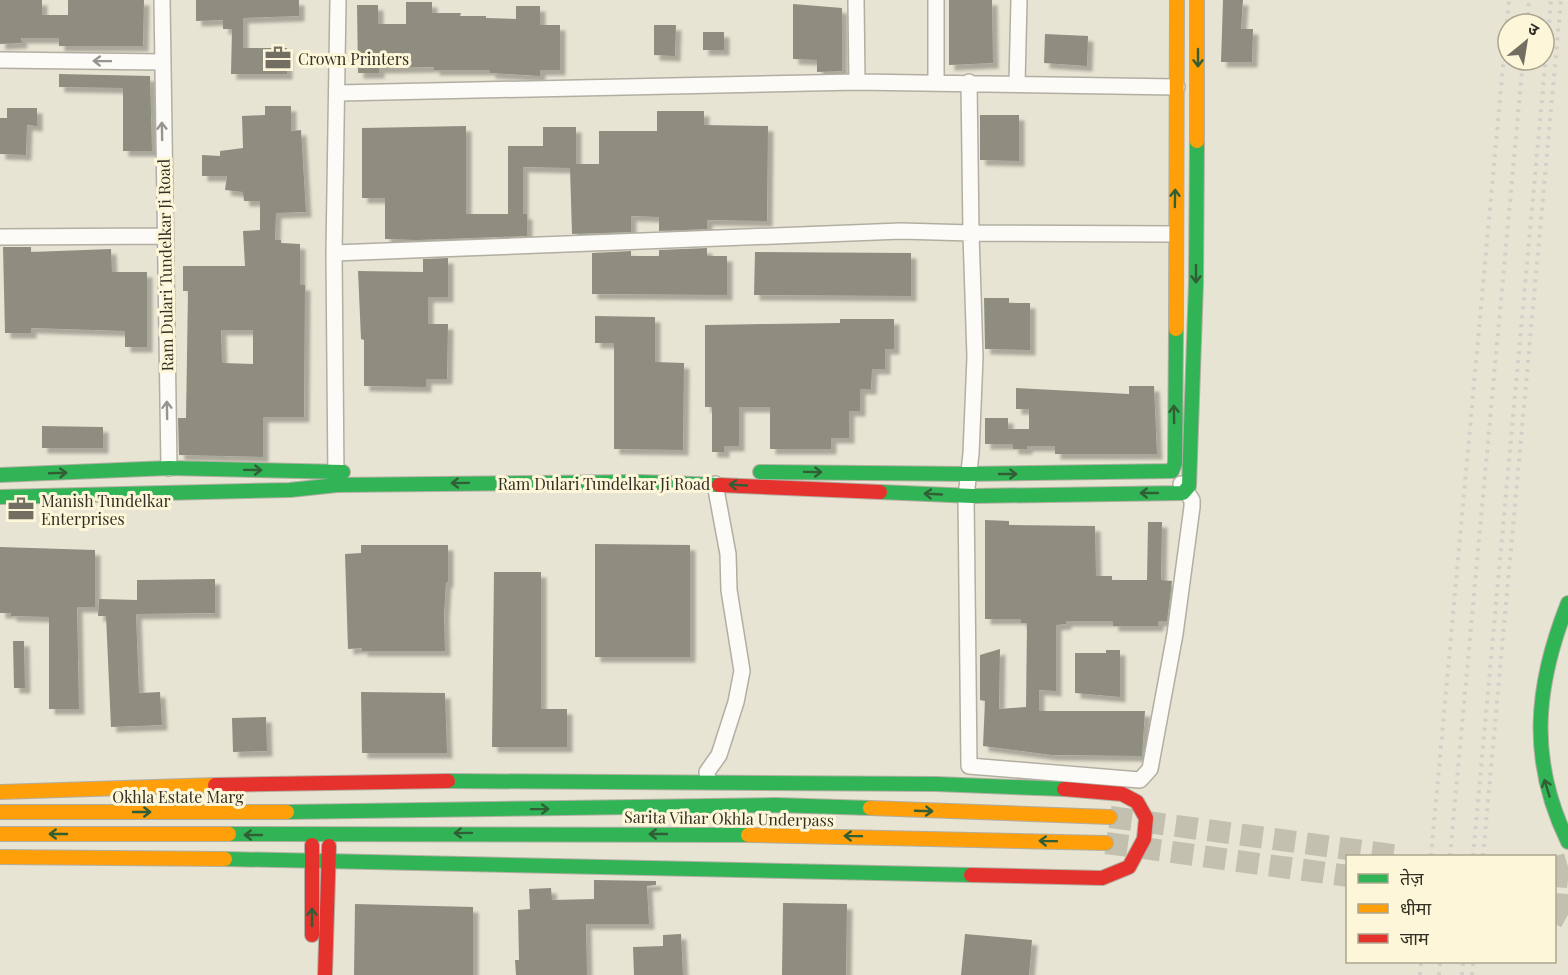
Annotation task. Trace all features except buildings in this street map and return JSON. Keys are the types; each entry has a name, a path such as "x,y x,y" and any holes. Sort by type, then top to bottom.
{"main road":[{"path":"1172,471 1175,463 1174,234 1177,0"},
{"path":"1187,491 1190,471 1196,283 1197,0"},
{"name":"Ram Dulari Tundelkar Ji Road","path":"0,475 169,468 336,479 715,484 966,496 1183,493 1187,491"},
{"name":"Ram Dulari Tundelkar Ji Road","path":"0,497 290,490 336,479 559,468 968,474 1172,471"},
{"path":"1568,603 1548,665 1539,723 1544,778 1568,842"},
{"path":"0,792 206,786 708,781 969,784 1122,794 1137,802 1146,818 1144,839 1129,867 1102,878 329,860 0,857"},
{"name":"Sarita Vihar Okhla Underpass","path":"356,811 776,805 1110,818"},
{"name":"Okhla Estate Marg","path":"0,812 356,811"},
{"path":"312,812 312,975"},
{"path":"325,975 329,860 328,812"},
{"path":"0,834 329,834"},
{"name":"Sarita Vihar Okhla Underpass","path":"329,834 796,835 1106,843"}],"street":[{"name":"Ram Dulari Tundelkar Ji Road","path":"162,0 161,62 169,468"},
{"path":"336,479 334,253 338,0"},
{"path":"856,0 857,82"},
{"path":"936,0 936,82"},
{"path":"1017,83 1019,0"},
{"path":"0,60 161,62"},
{"path":"338,93 857,82 1177,87"},
{"path":"969,82 975,357 966,496 969,766 1140,780 1150,769 1175,634 1191,518 1192,500 1172,471"},
{"path":"334,253 901,231 1174,234"},
{"path":"0,237 164,236"},
{"path":"708,781 707,772 719,755 736,702 742,671 729,590 728,554 715,484"},
{"path":"1041,788 1042,772"}],"tunnel":[{"path":"1110,817 1393,855"},
{"path":"1106,843 1346,876"},
{"path":"1556,870 1568,867"},
{"path":"1556,876 1568,877"},
{"path":"1556,904 1568,905"},
{"path":"1556,908 1568,915"}],"railway":[{"path":"1431,855 1509,0"},
{"path":"1528,12 1529,0"},
{"path":"1473,855 1551,0"},
{"path":"1483,855 1561,0"},
{"path":"1450,855 1522,72"},
{"path":"1420,975 1421,963"},
{"path":"1439,975 1440,963"},
{"path":"1462,975 1463,963"},
{"path":"1472,975 1473,963"}],"traffic: fast":[{"path":"880,492 973,496 1183,493 1189,486 1196,283 1197,141"},
{"path":"760,472 968,474 1172,471 1175,463 1176,329"},
{"path":"0,475 169,468 343,472"},
{"path":"0,497 290,490 337,485 640,482 719,485"},
{"path":"1568,603 1548,664 1541,723 1546,782 1555,812 1568,842"},
{"path":"448,781 936,784 1064,789"},
{"path":"287,812 776,805 870,808"},
{"path":"229,834 748,835"},
{"path":"225,859 971,875"}],"traffic: slow":[{"path":"1176,329 1177,0"},
{"path":"1197,0 1197,141"},
{"path":"0,792 215,785"},
{"path":"870,808 1110,817"},
{"path":"0,812 287,812"},
{"path":"0,834 229,834"},
{"path":"748,835 1106,843"},
{"path":"0,857 225,859"}],"traffic: jam":[{"path":"719,485 880,492"},
{"path":"215,785 448,781"},
{"path":"971,875 1102,878 1129,867 1144,839 1146,818 1137,802 1122,794 1064,789"},
{"path":"312,845 312,935"},
{"path":"325,975 329,846"}],"place":[{"name":"Crown Printers","path":"278,58"},
{"name":"Manish Tundelkar Enterprises","path":"21,509"}]}
